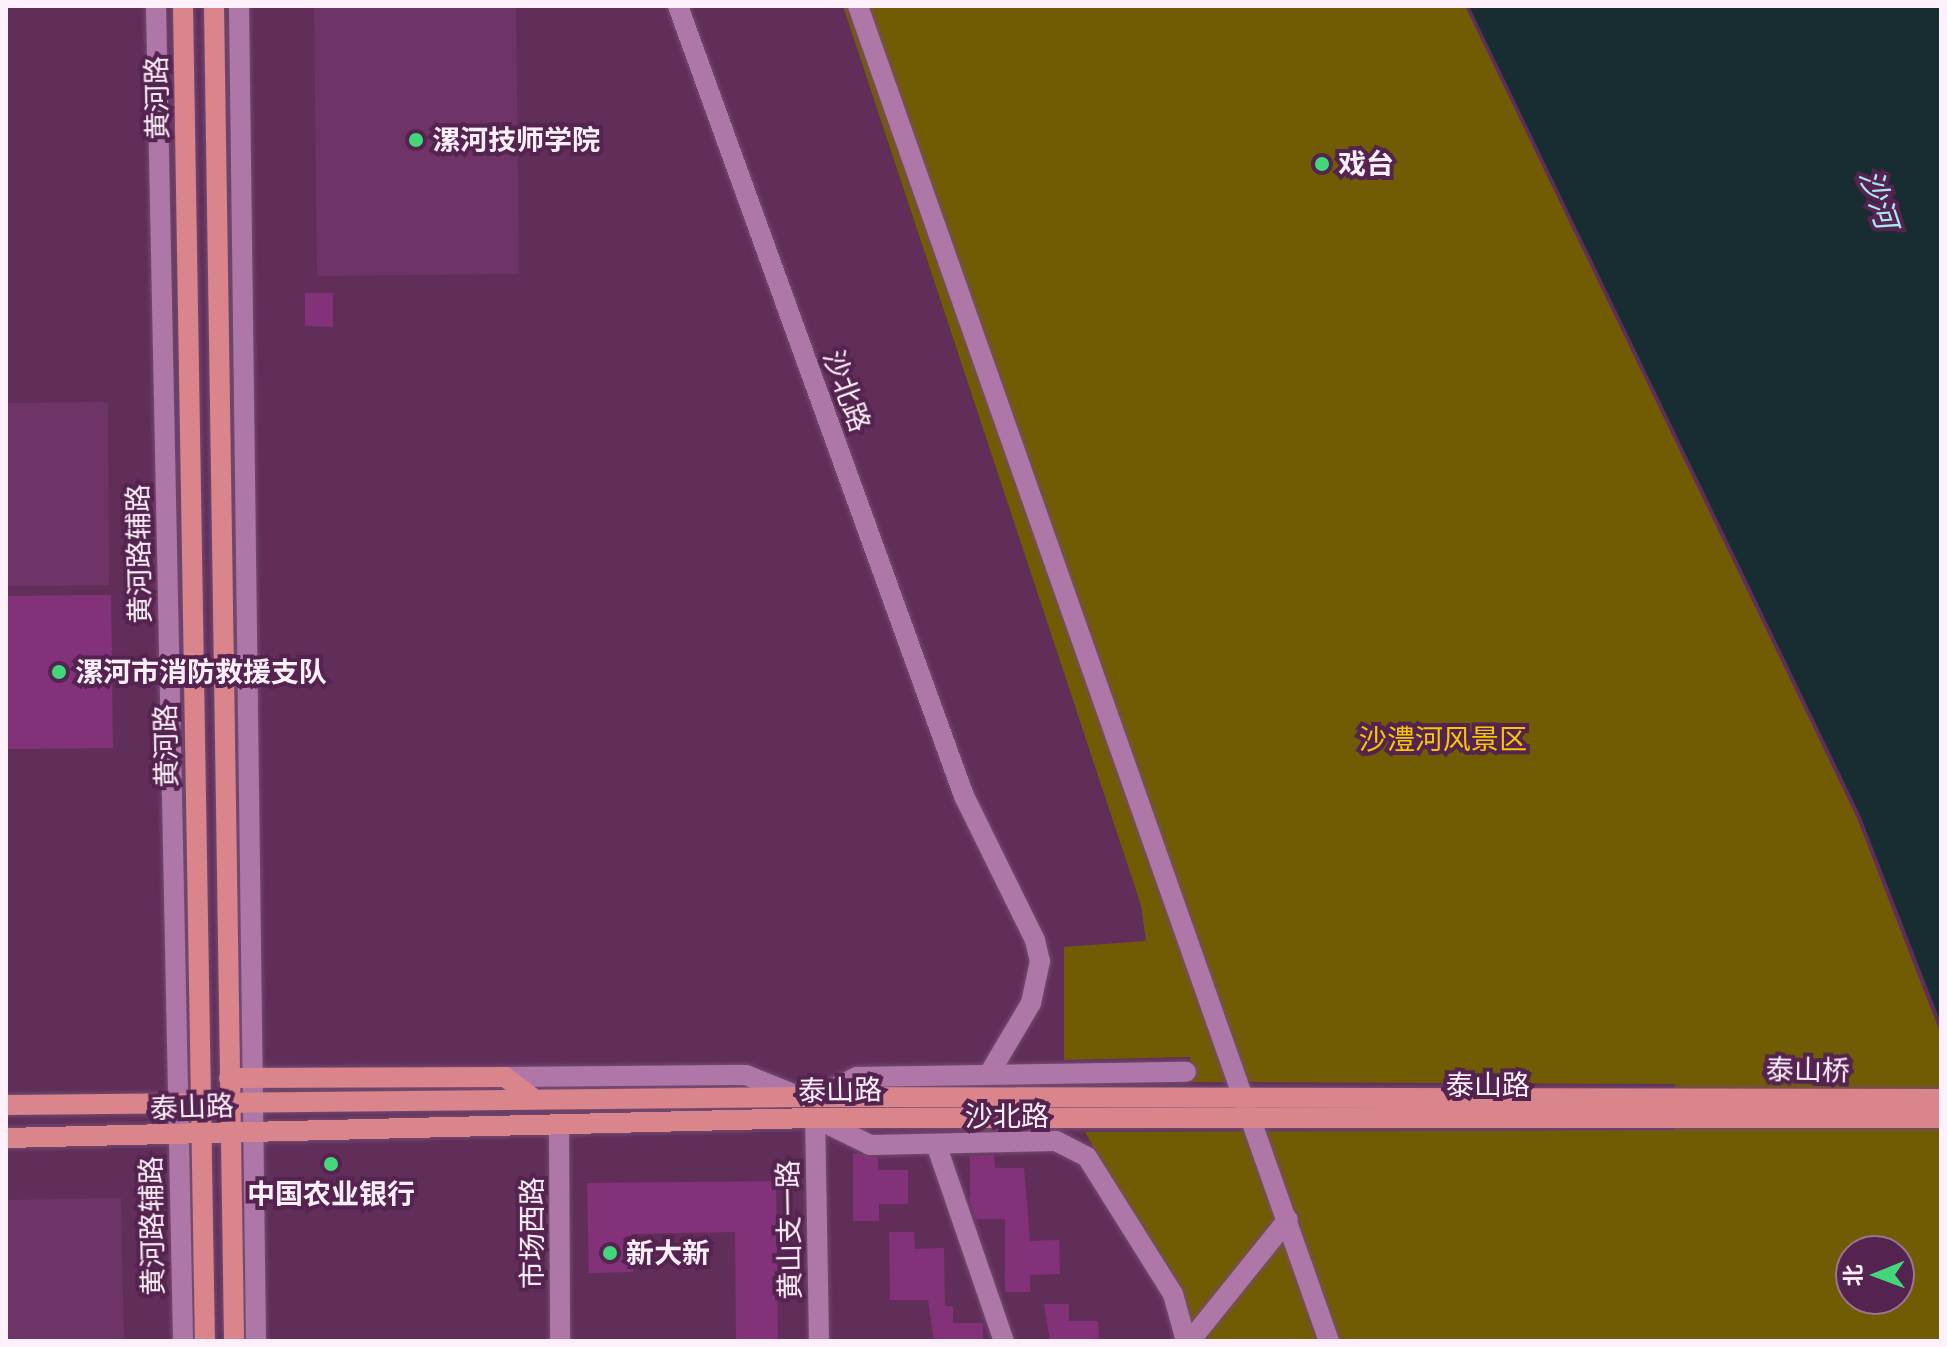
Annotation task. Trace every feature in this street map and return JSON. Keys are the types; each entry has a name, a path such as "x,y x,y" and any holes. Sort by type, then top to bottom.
{"main road":[{"name":"黄河路","path":"183,6 205,1341"},
{"name":"黄河路","path":"214,6 234,1341"},
{"path":"251,1088 505,1077 532,1097"},
{"name":"泰山路","path":"6,1105 200,1099 229,1088 251,1088 532,1097 1674,1106"},
{"name":"泰山桥","path":"1674,1106 1941,1099"},
{"name":"泰山路","path":"6,1138 1246,1105"},
{"name":"泰山桥","path":"1674,1106 1941,1118"}],"street":[{"name":"黄河路辅路","path":"156,6 183,1341"},
{"path":"239,6 256,1341"},
{"name":"沙北路","path":"678,6 964,796 1040,961 1031,1003 989,1074"},
{"path":"858,6 1329,1341"},
{"path":"505,1077 746,1075 809,1097 857,1077 1186,1072"},
{"name":"沙北路","path":"815,1118 870,1145 1056,1141 1087,1157 1122,1206 1173,1294 1188,1341"},
{"name":"黄山支一路","path":"815,1118 819,1341"},
{"name":"市场西路","path":"559,1124 560,1341"},
{"path":"936,1144 1004,1341"},
{"path":"1188,1341 1288,1219"}],"shaded area":[{"name":"漯河技师学院","path":"314,6 516,6 519,274 317,276"},
{"path":"108,402 109,585 6,586 6,403"},
{"path":"121,1198 124,1341 6,1341 6,1200"}],"green space":[{"name":"沙澧河风景区","path":"843,6 1465,6 1857,818 1941,1035 1941,1341 1203,1341 1085,1132 1674,1130 1675,1084 1190,1082 1190,1057 1064,1060 1064,947 1146,941 1141,905"}],"water":[{"name":"沙河","path":"1469,6 1941,6 1941,1023 1860,815"}],"building":[{"path":"305,293 333,293 333,327 305,326"},
{"name":"漯河市消防救援支队","path":"111,595 113,748 6,749 6,596"},
{"path":"853,1153 878,1158 878,1170 908,1170 908,1204 879,1204 879,1221 853,1221"},
{"path":"994,1155 995,1168 1024,1168 1030,1241 1059,1240 1060,1274 1030,1275 1030,1292 1005,1292 1005,1219 976,1219 970,1202 970,1156"},
{"name":"新大新","path":"776,1181 778,1341 736,1341 735,1232 632,1234 633,1272 589,1273 587,1183"},
{"path":"889,1232 914,1232 915,1249 944,1248 945,1306 953,1306 953,1323 983,1323 983,1341 934,1341 928,1300 890,1300"},
{"path":"1044,1304 1069,1304 1069,1321 1098,1321 1099,1341 1050,1341"}],"place":[{"name":"漯河技师学院","path":"416,140"},
{"name":"戏台","path":"1322,164"},
{"name":"漯河市消防救援支队","path":"59,672"},
{"name":"中国农业银行","path":"331,1164"},
{"name":"新大新","path":"610,1253"}]}
